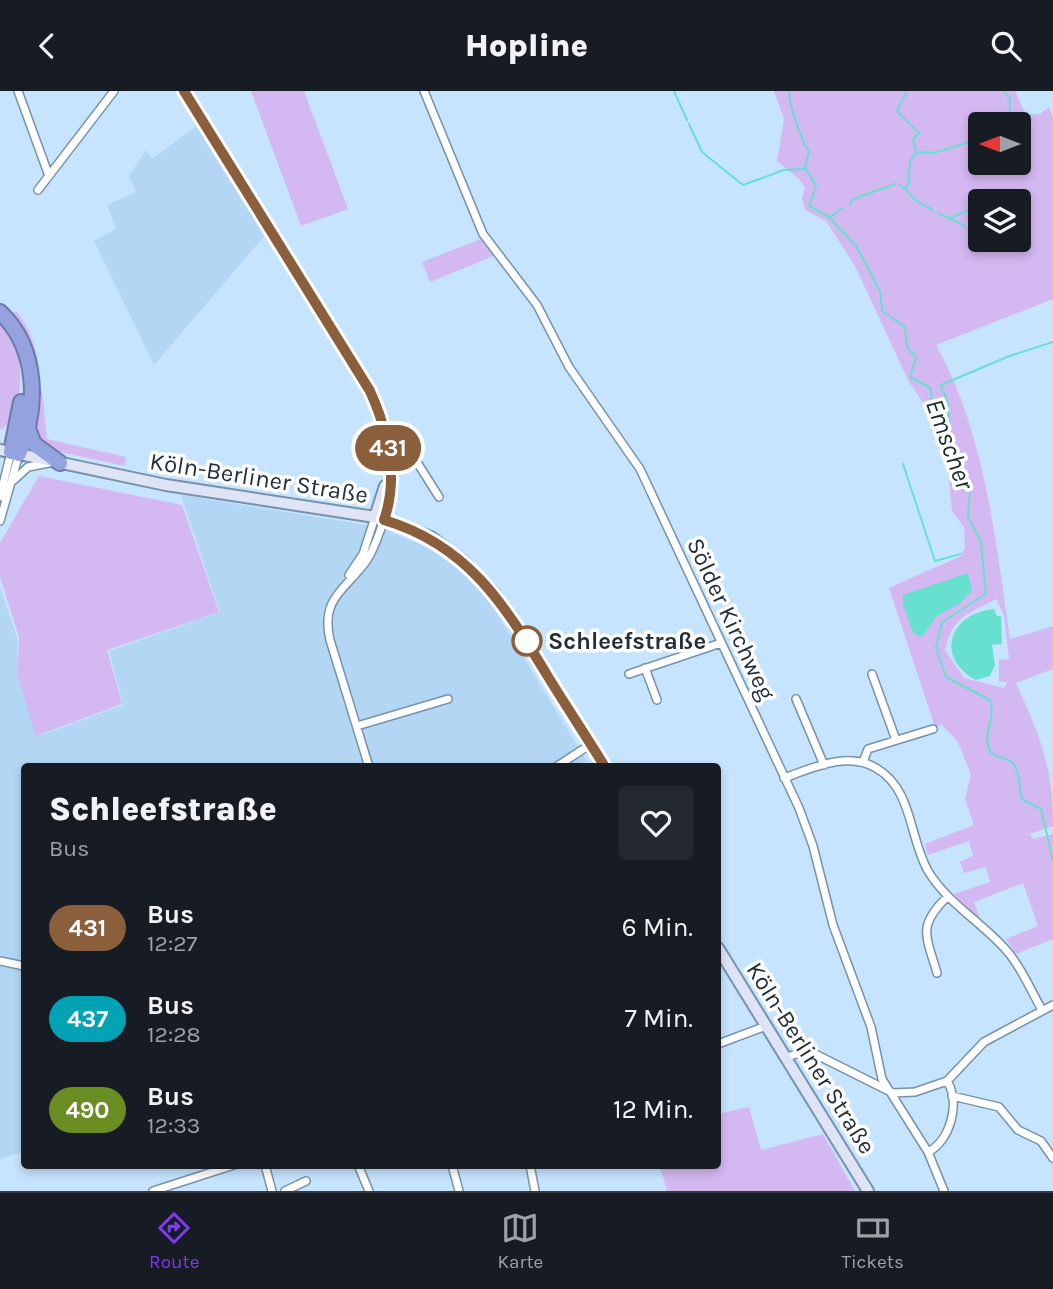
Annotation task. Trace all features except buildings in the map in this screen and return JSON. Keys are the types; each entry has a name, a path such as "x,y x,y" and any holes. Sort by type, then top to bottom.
{"highway":[{"path":"0,312 22,337 30,359 23,424 10,452"},
{"path":"0,318 16,337 24,359 23,424 39,449 60,463"},
{"path":"0,438 23,424"}],"main road":[{"path":"184,91 362,376 379,410 387,439 391,472 379,519"},
{"name":"Köln-Berliner Straße","path":"10,452 215,493 379,519 431,537 476,573 514,621 603,763"},
{"name":"Köln-Berliner Straße","path":"721,955 869,1191"}],"street":[{"path":"18,91 49,176"},
{"path":"38,190 114,91"},
{"name":"Sölder Kirchweg","path":"424,91 483,234 531,296 569,367 640,469 808,830 833,925 871,1027 885,1086 928,1152 944,1191"},
{"path":"387,439 403,440 439,497"},
{"path":"0,521 13,481 10,452"},
{"path":"0,497 10,452"},
{"path":"13,481 28,467 60,463"},
{"path":"0,466 3,486"},
{"path":"368,763 328,625 331,604 345,582 369,555 379,519"},
{"path":"629,674 721,642"},
{"path":"645,668 657,700"},
{"path":"872,674 896,740"},
{"path":"357,726 447,699"},
{"path":"796,699 824,765"},
{"path":"863,762 868,749 933,729"},
{"path":"562,763 591,744"},
{"path":"784,778 824,765 863,762 881,771 897,788 927,869 948,896 1010,954 1042,1010"},
{"path":"937,973 925,934 926,923 929,914 948,896"},
{"path":"0,961 21,965"},
{"path":"785,1058 807,1050 885,1086 893,1093 906,1094 947,1081 984,1042 1053,1005"},
{"path":"721,1043 766,1027"},
{"path":"928,1152 947,1136 952,1096 947,1081"},
{"path":"952,1096 999,1107 1018,1129 1050,1146 1053,1158"},
{"path":"153,1191 173,1188 223,1169"},
{"path":"266,1169 272,1191"},
{"path":"360,1169 369,1191"},
{"path":"453,1169 459,1191"},
{"path":"531,1169 535,1191"},
{"path":"285,1191 306,1181"}],"shaded area":[{"path":"251,91 304,91 348,209 301,226"},
{"path":"774,91 1015,91 1025,112 968,112 968,175 1031,175 1031,115 1040,114 1049,107 1053,117 1053,299 936,345 967,415 977,451 993,526 1010,639 1053,626 1053,669 1016,683 1044,752 1051,786 1053,826 1030,834 1033,839 1053,834 1053,939 1016,954 1006,939 1038,926 1023,883 974,902 979,916 973,917 954,894 990,882 986,867 964,873 960,862 973,856 969,841 928,855 925,844 974,825 965,799 971,775 958,742 942,725 935,727 889,588 961,556 965,548 964,527 952,511 948,469 928,410 909,382 855,266 826,221 805,210 802,198 805,188 799,179 777,161 784,119","holes":["996,599 1004,615 1009,659 999,660 999,682 1007,682 1004,688 964,678 945,650 948,638 957,623 969,613"]},
{"path":"199,124 267,233 154,365 94,241 116,229 107,205 136,192 129,176 146,150 152,159"},
{"path":"481,239 496,255 430,282 422,262"},
{"path":"16,311 31,335 38,363 33,364 9,318"},
{"path":"0,321 15,344 20,377 15,409 0,430"},
{"path":"35,385 42,391 47,439 126,457 125,466 47,449 34,435"},
{"path":"39,476 182,505 219,612 107,650 122,704 36,736 17,675 19,637 0,577 0,543"},
{"path":"181,495 379,527 441,553 462,571 490,602 586,760 582,763 21,763 21,1152 0,1159 0,586 18,641 17,653 44,734 123,705 109,651 220,612"},
{"path":"968,573 972,591 959,604 937,616 922,637 913,633 903,605 903,595"},
{"path":"994,609 997,616 1001,616 1002,644 992,645 995,665 990,676 976,680 963,671 955,660 953,637 958,627 967,619 979,612"},
{"path":"749,1107 761,1150 823,1134 855,1191 667,1191 661,1169 721,1169 721,1113"}],"waterway":[{"path":"674,91 687,120"},
{"name":"Emscher","path":"789,91 796,122 809,152 805,167 816,186 809,206 828,216 856,246 880,291 882,311 905,327 907,347 916,358 910,377 930,388 936,420 952,435 955,449 952,464 957,478 970,489 968,517 981,542 986,594 942,622 936,648 946,677 990,700 992,713 987,736 989,749 994,755 1009,760 1015,766 1022,799 1041,809 1053,861"},
{"path":"907,91 897,111 919,133 913,139 916,152"},
{"path":"1005,92 1010,99 1009,112"},
{"path":"689,124 702,152 743,185 784,170 806,169"},
{"path":"918,152 933,153 968,143"},
{"path":"900,185 903,189 908,186 910,162 915,153"},
{"path":"850,204 853,199 895,184"},
{"path":"906,190 916,201 933,210"},
{"path":"829,218 842,208"},
{"path":"949,218 968,211"},
{"path":"938,213 965,226"},
{"path":"950,430 948,404 941,385 1007,357 1053,342"},
{"path":"903,464 935,561 961,554"}],"bus line":[{"name":"431","path":"184,91 317,302 362,376 379,410 392,463 388,509 384,520 431,537 484,581 514,621 603,763"}],"place":[{"name":"Schleefstraße","path":"527,641"}]}
